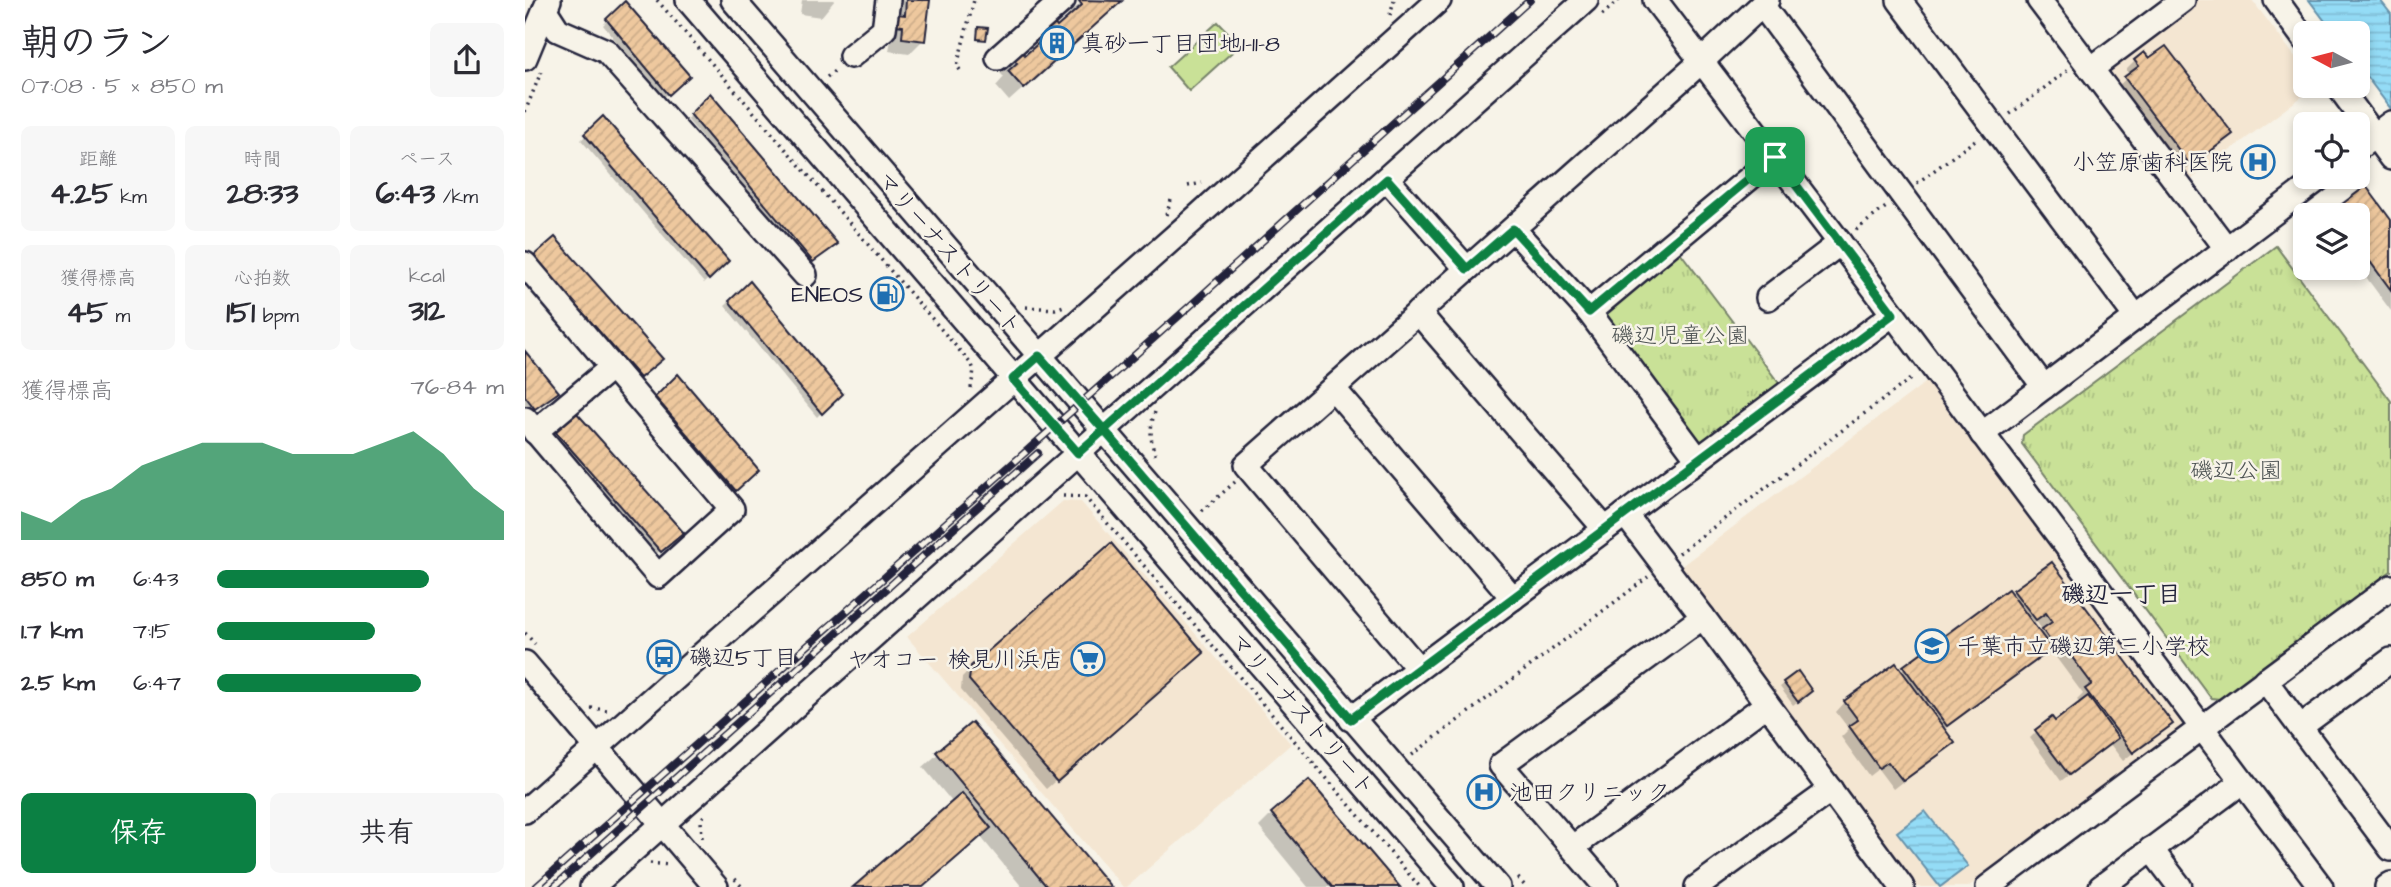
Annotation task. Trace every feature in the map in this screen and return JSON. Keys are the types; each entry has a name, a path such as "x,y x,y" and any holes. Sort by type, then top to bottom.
{"street":[{"name":"マリーナストリート","path":"688,0 1452,887"},
{"name":"マリーナストリート","path":"733,0 1498,887"},
{"path":"844,62 884,29 888,0"},
{"path":"998,58 1063,0"},
{"path":"592,887 1586,0"},
{"path":"1655,0 1775,157 1847,237 1893,314 2321,887"},
{"path":"1899,0 2137,317"},
{"path":"2039,0 2227,249"},
{"path":"2087,64 2182,0"},
{"path":"2276,0 2293,23"},
{"path":"1419,668 1246,465 1765,2 1902,195 2044,387"},
{"path":"525,811 1039,356 1429,3"},
{"path":"525,58 547,5"},
{"path":"547,5 558,30 607,51 805,275"},
{"path":"2347,98 2391,158"},
{"path":"1589,312 1775,157"},
{"path":"1387,179 1467,269"},
{"path":"1982,433 2227,249 2320,189"},
{"path":"1513,229 1589,312 1698,459"},
{"path":"1769,298 1847,237"},
{"path":"527,270 612,367 732,509 658,576 530,425 612,367"},
{"path":"1418,312 1605,529"},
{"path":"1351,719 1893,314"},
{"path":"1332,388 1513,598"},
{"path":"1625,514 1831,790 1891,883"},
{"path":"1989,887 2391,587"},
{"path":"1606,887 1501,765 1703,617"},
{"path":"534,658 533,689 597,746 716,887"},
{"path":"2300,727 2391,660"},
{"path":"2265,680 2391,849"},
{"path":"1573,848 1767,704"},
{"path":"2101,887 2242,782"},
{"path":"1697,887 1831,790"},
{"path":"2151,849 2179,887"}],"path":[{"path":"657,0 972,365 974,384 970,390"},
{"path":"960,70 957,66 974,0"},
{"path":"818,68 827,77 844,62"},
{"path":"1847,237 1993,126 2087,64"},
{"path":"1164,218 1171,201"},
{"path":"1019,301 1026,307 1055,309 1065,306"},
{"path":"1202,511 1249,470"},
{"path":"1059,497 1085,497 1420,887"},
{"path":"525,633 534,658"},
{"path":"589,707 608,710 613,708"},
{"path":"702,840 701,821 714,807"},
{"path":"649,863 668,864 678,873"}],"shaded area":[{"path":"2198,0 2252,0 2293,54 2293,98 2300,98 2188,182 2109,75 2109,66"},
{"name":"千葉市立磯辺第三小学校","path":"1926,382 1932,382 2184,720 2182,727 1968,887 1914,887 1679,572 1680,567"},
{"path":"1063,501 1081,502 1291,744 1127,887 1123,887 907,637"}],"green space":[{"path":"1218,22 1240,45 1189,91 1168,67"},
{"name":"磯辺公園","path":"2276,246 2293,269 2293,280 2301,280 2391,401 2391,571 2220,699 2211,698 2022,444 2023,435"},
{"name":"磯辺児童公園","path":"1680,252 1781,386 1707,444 1698,443 1604,319 1605,310"}],"water":[{"path":"2309,0 2380,0 2391,14 2391,109 2370,81 2370,21 2325,21"},
{"path":"1925,811 1968,866 1940,887 1897,832"}],"building":[{"path":"906,0 930,0 925,41 902,38 903,26 896,25 897,14 905,15"},
{"path":"625,1 690,76 669,95 606,19"},
{"name":"真砂一丁目団地1-11-8","path":"1079,1 1122,1 1024,89 1008,71 1017,63 1013,58 1021,51 1025,55 1048,35 1045,31 1054,23 1057,27 1082,5"},
{"path":"978,27 988,28 986,40 977,39"},
{"path":"2166,46 2233,134 2191,166 2124,77 2139,66 2134,60 2144,52 2149,58"},
{"path":"710,93 838,244 813,262 690,114"},
{"path":"603,116 729,261 709,280 584,134"},
{"path":"2362,189 2368,189 2391,220 2391,290 2370,262 2370,203 2344,203"},
{"path":"555,237 663,359 640,378 533,256"},
{"path":"750,281 843,394 822,414 729,301"},
{"path":"525,351 559,392 535,409 525,396"},
{"path":"678,374 759,470 736,491 655,397"},
{"path":"575,411 684,533 661,552 554,430"},
{"name":"ヤオコー 検見川浜店","path":"1111,543 1204,653 1057,782 969,680 971,666"},
{"path":"2052,562 2173,724 2133,753 2085,689 2092,684 2062,644 2056,649 2042,629 2052,622 2046,613 2036,620 2013,590"},
{"path":"2008,589 2052,649 1947,726 1903,666"},
{"path":"1896,663 1955,743 1903,781 1888,762 1879,768 1849,726 1858,720 1844,701"},
{"path":"1798,671 1812,691 1798,702 1783,682"},
{"path":"2088,696 2118,738 2069,775 2035,730 2052,717 2055,721"},
{"path":"972,722 1111,887 1047,887 936,752"},
{"path":"1309,780 1400,887 1332,887 1271,813"},
{"path":"962,793 991,828 923,887 853,887"}],"railway":[{"path":"536,887 1530,0"},
{"path":"554,887 1038,453"}],"place":[{"name":"真砂一丁目団地1-11-8","path":"1057,43"},
{"name":"小笠原歯科医院","path":"2258,162"},
{"name":"ENEOS","path":"887,294"},
{"name":"千葉市立磯辺第三小学校","path":"1932,646"},
{"name":"磯辺5丁目","path":"664,657"},
{"name":"ヤオコー 検見川浜店","path":"1088,659"},
{"name":"池田クリニック","path":"1484,792"}],"district":[{"name":"磯辺一丁目","path":"2121,594"}],"route":[{"path":"1775,157 1589,312 1513,229 1467,269 1387,179 1104,430 1039,356 1013,379 1078,453 1104,430 1351,719 1893,314 1775,157"}]}
